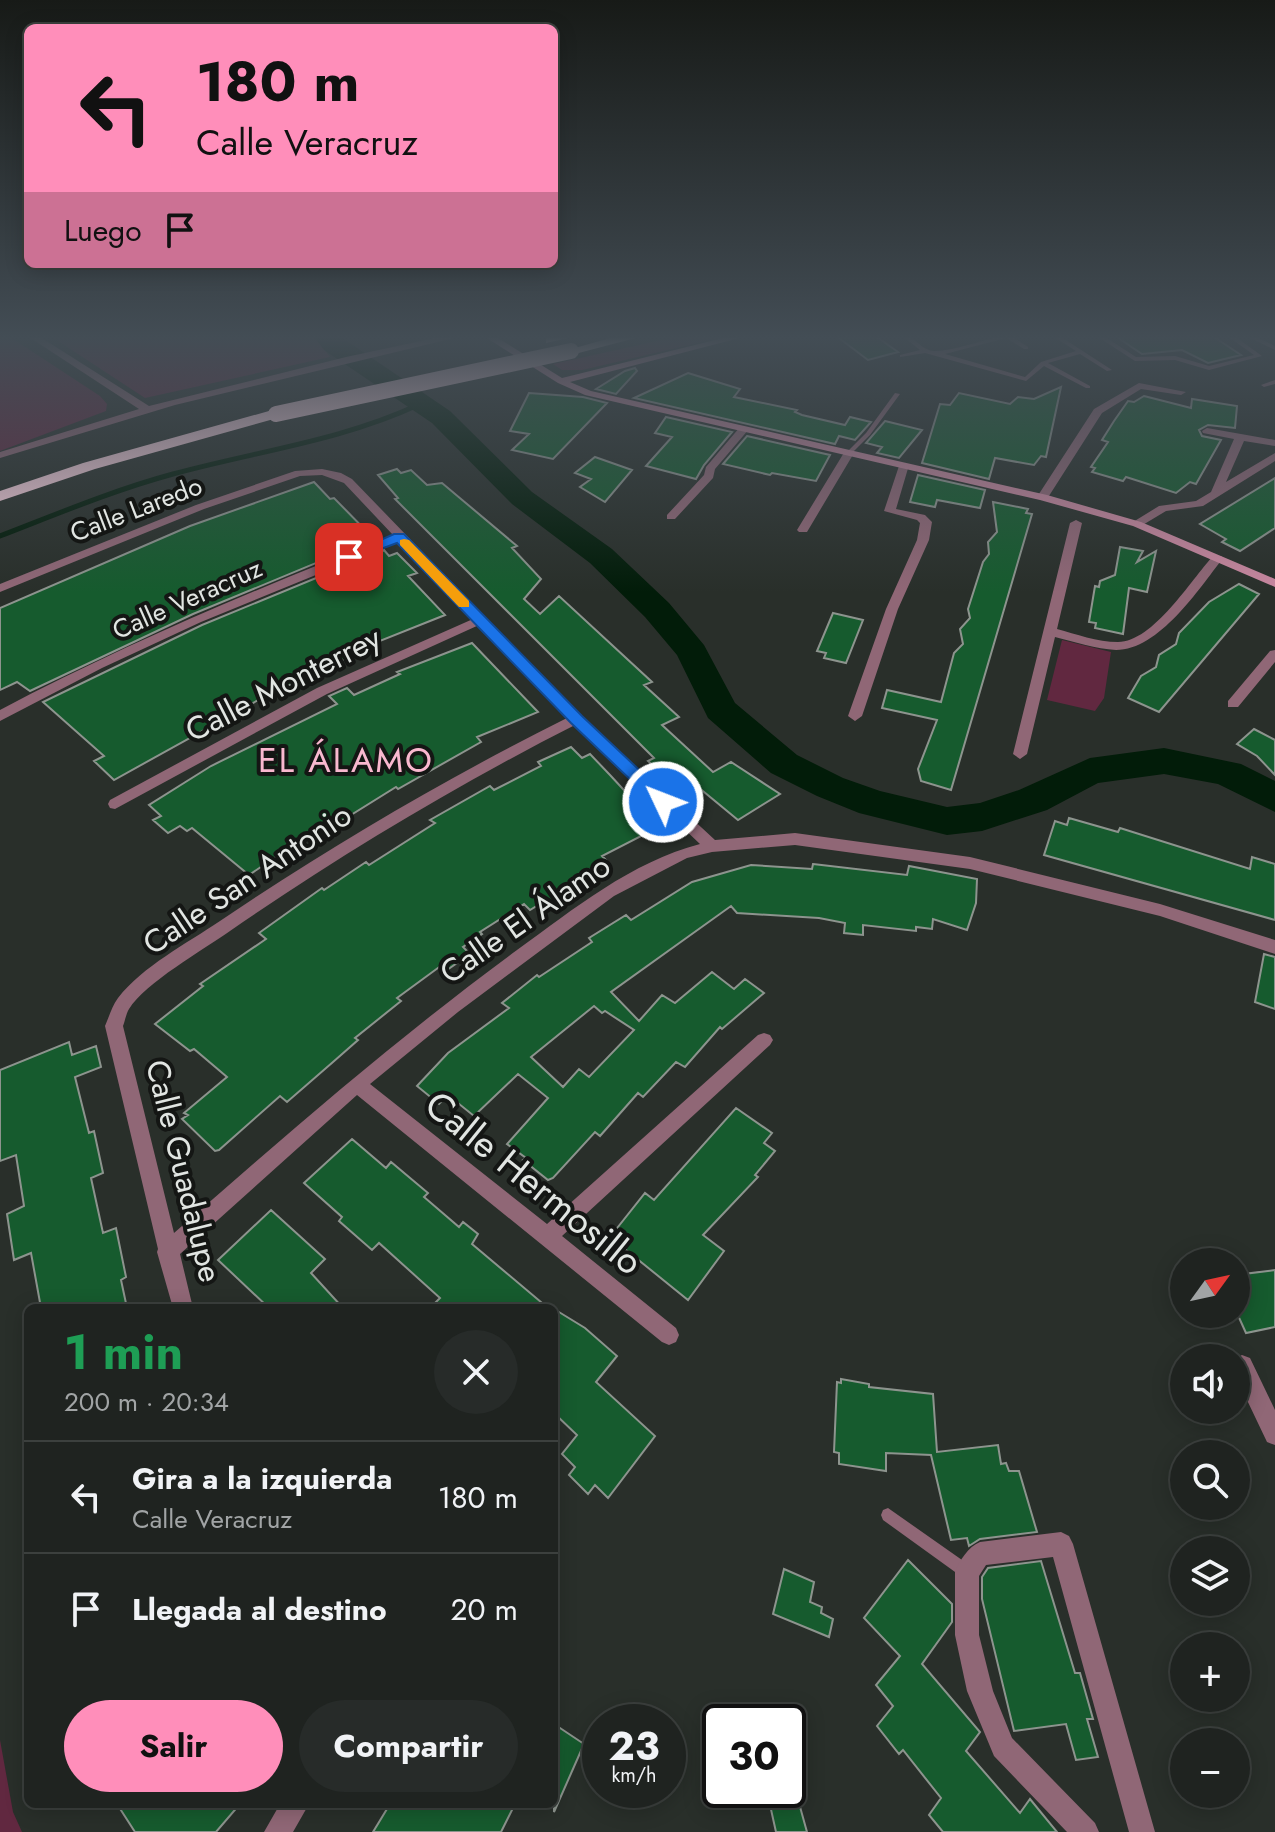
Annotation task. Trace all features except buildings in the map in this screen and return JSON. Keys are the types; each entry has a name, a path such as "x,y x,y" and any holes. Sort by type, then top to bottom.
{"highway":[{"path":"0,479 129,438 212,420"},
{"path":"0,496 232,420"}],"street":[{"path":"0,455 106,420"},
{"path":"706,420 1043,497 1137,524 1275,583"},
{"path":"1043,497 1092,420"},
{"path":"671,517 709,476 710,469 744,429"},
{"path":"1207,431 1275,443"},
{"path":"1216,493 1240,437"},
{"path":"803,530 849,453"},
{"path":"1137,524 1154,511 1188,508 1275,456"},
{"path":"855,716 892,609 923,540 926,522 921,517 890,511 904,465"},
{"name":"Calle Laredo","path":"0,588 200,507 299,473 337,475 348,481 399,537"},
{"path":"1020,754 1076,523"},
{"path":"399,537 576,719 712,846"},
{"name":"Calle Veracruz","path":"0,716 163,634 399,537"},
{"path":"1051,632 1117,646 1137,644 1151,635 1217,558"},
{"name":"Calle Monterrey","path":"115,804 322,691 480,620"},
{"path":"1233,704 1275,654"},
{"name":"Calle San Antonio","path":"120,1049 114,1026 122,1005 153,976 355,839 461,778 576,719"},
{"name":"Calle El Álamo","path":"167,1252 357,1084 452,1007 608,892 682,854 712,846 795,839 970,863 1160,910 1275,947"},
{"path":"547,1237 764,1040"},
{"name":"Calle Guadalupe","path":"120,1049 182,1304"},
{"name":"Calle Hermosillo","path":"357,1084 669,1335"},
{"path":"1250,1382 1275,1434"},
{"path":"1086,1832 1003,1747 980,1691 967,1635 967,1572 980,1554 1061,1544 1142,1832"},
{"path":"277,1832 293,1808"}],"lane":[{"path":"849,453 878,420"},
{"path":"888,1515 967,1572"}],"shaded area":[{"path":"0,420 81,420 0,451"},
{"path":"1062,640 1111,652 1104,698 1095,711 1047,700"},
{"path":"0,1740 13,1812 22,1832 0,1832"}],"waterway":[{"path":"0,536 151,480 380,420"},
{"path":"444,420 522,498 601,556 657,610 692,652 721,710 784,764 830,787 873,803 947,821 982,817 1033,800 1090,771 1164,761 1228,773 1275,798"}],"slow traffic":[{"path":"404,543 464,604"}],"district":[{"name":"EL ÁLAMO","path":"346,760"}],"route":[{"path":"349,557 399,537 576,719 663,802"}]}
